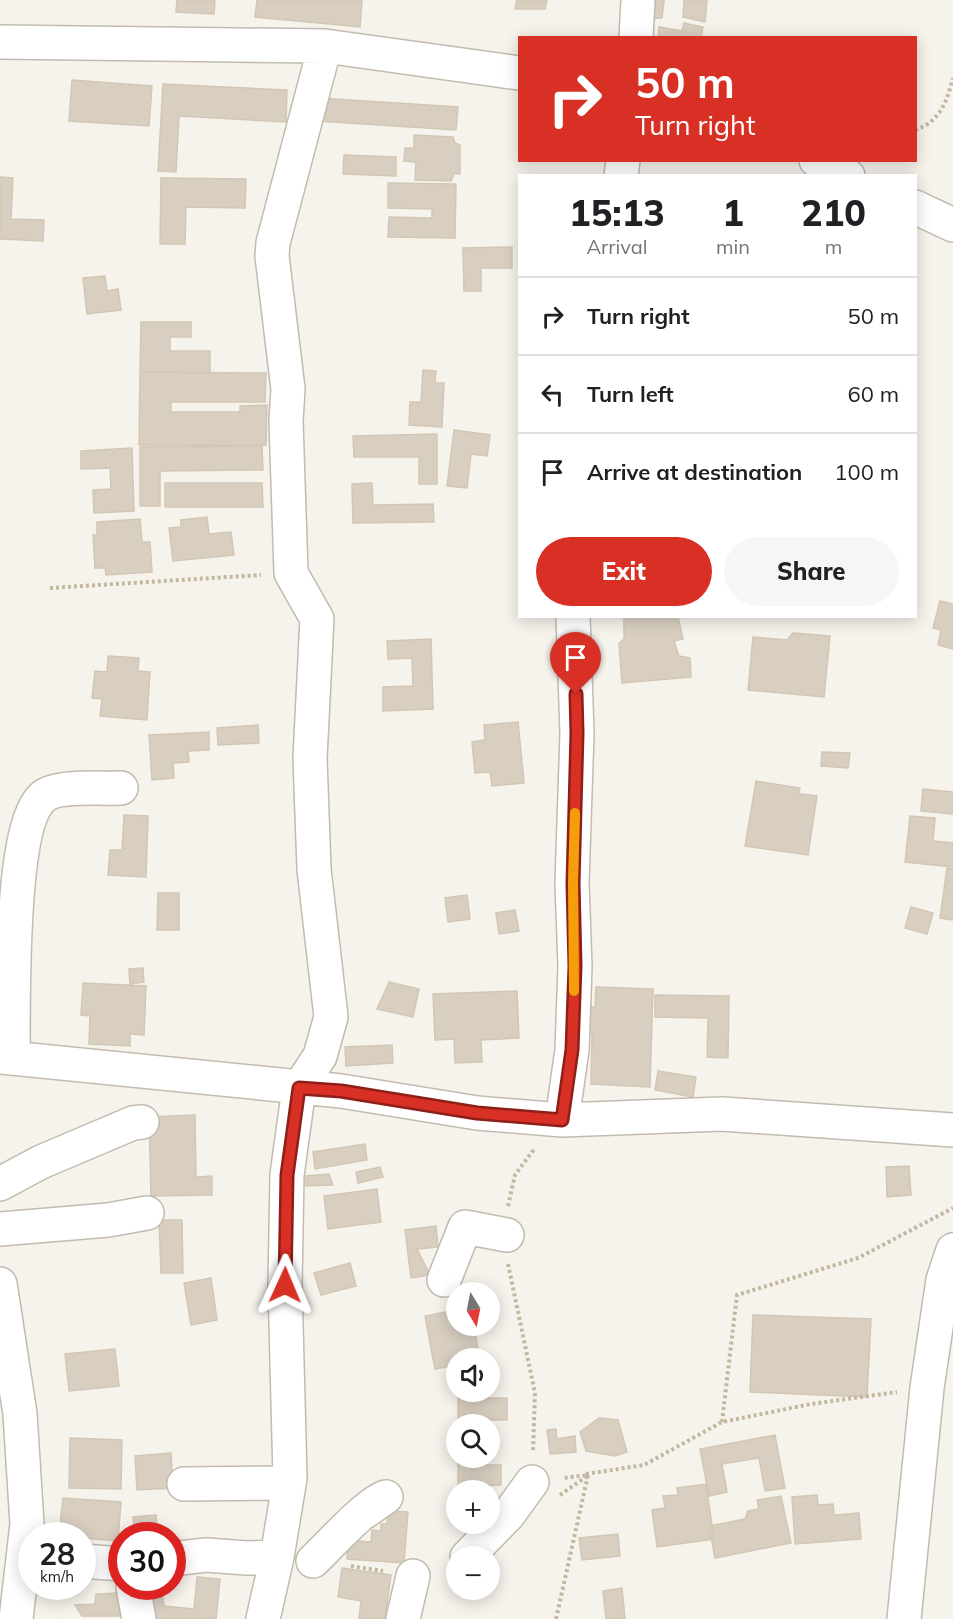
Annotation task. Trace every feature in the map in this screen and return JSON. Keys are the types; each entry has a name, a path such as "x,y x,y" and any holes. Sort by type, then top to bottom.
{"street":[{"path":"636,36 638,0"},
{"path":"0,42 325,46 518,73"},
{"path":"263,1619 277,1557 289,1483 285,1285 286,1186 299,1088 320,1056 331,1017 314,869 310,758 317,619 291,573 286,421 288,389 272,256 273,243 325,46"},
{"path":"820,162 844,174"},
{"path":"917,208 953,225"},
{"path":"562,1120 572,1050 575,966 573,883 577,733 573,618"},
{"path":"121,788 59,790 44,795 31,816 20,859 6,1057 341,1091 477,1113 562,1120 722,1114 953,1130"},
{"path":"0,1184 41,1162 132,1123 142,1122"},
{"path":"0,1229 108,1220 147,1213"},
{"path":"444,1281 465,1227 507,1235"},
{"path":"904,1619 927,1388 943,1280 953,1250"},
{"path":"0,1284 5,1357 20,1414 27,1522"},
{"path":"478,1546 508,1515 532,1482"},
{"path":"184,1484 289,1483"},
{"path":"313,1561 363,1514"},
{"path":"186,1557 206,1555 247,1558 277,1557"},
{"path":"404,1619 413,1576"},
{"path":"16,1619 19,1600"},
{"path":"135,1600 139,1619"}],"path":[{"path":"917,129 929,124 940,113 948,97 953,78"},
{"path":"50,588 291,573"},
{"path":"532,1482 535,1393 506,1254 508,1206 515,1175 535,1148 562,1120"},
{"path":"722,1422 737,1295 858,1258 953,1208"},
{"path":"532,1482 644,1465 722,1422 811,1404 927,1388"},
{"path":"532,1482 588,1475 556,1619"},
{"path":"313,1561 413,1576"}],"building":[{"path":"177,0 215,0 214,14 176,12"},
{"path":"257,0 362,0 360,27 255,17"},
{"path":"517,0 547,0 545,9 515,9"},
{"path":"642,0 664,0 662,18 639,19"},
{"path":"684,0 707,0 705,22 683,17"},
{"path":"684,23 703,27 701,36 658,36 659,27 682,31"},
{"path":"72,80 152,86 149,126 69,121"},
{"path":"163,84 287,90 286,122 179,116 176,172 158,171"},
{"path":"319,98 458,107 456,130 318,121"},
{"path":"414,135 453,137 455,143 460,145 460,174 454,174 451,181 415,180 416,162 404,161 405,148 414,148"},
{"path":"344,155 396,157 396,176 343,174"},
{"path":"0,177 13,178 11,219 44,220 43,241 0,239"},
{"path":"161,178 246,179 245,208 186,207 185,244 160,244"},
{"path":"388,183 456,184 455,238 388,237 389,217 432,218 432,209 388,208"},
{"path":"512,247 512,268 481,268 481,291 464,291 463,248"},
{"path":"105,276 107,291 118,289 121,310 87,314 83,278"},
{"path":"141,322 191,322 191,337 170,337 170,351 210,351 210,373 140,372"},
{"path":"423,370 436,371 435,383 444,383 442,427 409,425 410,402 421,402"},
{"path":"140,372 266,373 265,402 171,402 171,412 240,412 240,406 267,405 266,445 139,445"},
{"path":"454,430 490,435 487,456 471,454 467,488 447,486"},
{"path":"437,434 437,484 419,484 419,457 354,457 353,436"},
{"path":"262,446 263,470 160,471 160,506 140,506 140,447"},
{"path":"132,448 134,511 94,513 93,490 111,489 110,468 81,469 81,451"},
{"path":"165,483 262,483 263,507 165,507"},
{"path":"372,483 373,505 433,504 434,522 353,523 352,484"},
{"path":"207,517 209,534 231,532 234,555 173,561 169,528 181,527 181,520"},
{"path":"140,519 142,542 150,542 152,572 106,575 105,568 95,568 93,535 97,535 97,522"},
{"path":"940,601 953,604 953,649 938,645 941,630 933,628"},
{"path":"624,618 678,618 683,639 674,641 679,656 690,658 691,677 622,683 619,643 624,639"},
{"path":"793,633 830,636 824,697 748,690 753,637 787,640"},
{"path":"431,639 433,709 383,711 383,687 413,686 412,658 388,659 387,641"},
{"path":"108,656 139,658 138,671 150,672 147,720 100,716 102,699 92,698 95,671 107,672"},
{"path":"518,722 524,783 492,786 490,772 475,773 472,742 485,740 484,725"},
{"path":"258,725 259,743 218,745 217,728"},
{"path":"209,732 209,750 188,751 189,762 173,763 174,778 152,780 149,735"},
{"path":"822,752 850,753 848,768 821,766"},
{"path":"756,781 800,788 799,794 817,796 808,855 745,846"},
{"path":"923,789 953,792 953,814 921,811"},
{"path":"124,815 148,816 146,877 108,875 110,850 122,850"},
{"path":"910,816 935,818 933,841 953,843 953,867 905,862"},
{"path":"947,868 953,869 953,920 940,918"},
{"path":"158,893 179,893 179,930 157,930"},
{"path":"467,895 470,919 448,922 445,898"},
{"path":"911,907 933,913 927,934 905,928"},
{"path":"515,910 519,931 499,934 496,913"},
{"path":"143,968 144,982 130,984 129,969"},
{"path":"389,982 419,989 413,1017 377,1009"},
{"path":"83,983 146,986 144,1035 130,1034 130,1046 89,1044 90,1016 81,1015"},
{"path":"596,987 653,989 650,1087 591,1084 592,1033 586,1033 586,1007 595,1007"},
{"path":"517,991 519,1038 481,1040 482,1062 455,1063 454,1039 435,1040 433,994"},
{"path":"655,995 729,996 728,1058 707,1057 708,1018 655,1017"},
{"path":"392,1045 393,1063 346,1066 345,1047"},
{"path":"658,1071 696,1077 693,1097 655,1090"},
{"path":"195,1115 196,1177 212,1176 212,1195 151,1196 149,1117"},
{"path":"365,1144 367,1160 315,1169 313,1152"},
{"path":"909,1166 911,1195 887,1197 886,1167"},
{"path":"380,1167 383,1177 358,1183 356,1172"},
{"path":"329,1174 333,1185 306,1186 306,1176"},
{"path":"377,1189 381,1222 328,1229 324,1196"},
{"path":"159,1220 182,1220 183,1273 161,1273"},
{"path":"436,1226 438,1247 417,1249 430,1275 411,1278 405,1230"},
{"path":"350,1263 356,1286 321,1295 314,1273"},
{"path":"211,1278 217,1320 191,1325 184,1283"},
{"path":"446,1312 446,1336 476,1336 478,1348 446,1348 446,1367 435,1369 425,1316"},
{"path":"753,1315 871,1319 867,1397 750,1392"},
{"path":"115,1349 119,1386 69,1391 65,1354"},
{"path":"500,1398 507,1398 507,1420 500,1420 500,1414 458,1414 458,1402 500,1402"},
{"path":"599,1418 618,1420 627,1452 615,1456 586,1451 580,1432"},
{"path":"556,1429 557,1439 575,1436 576,1452 550,1454 547,1430"},
{"path":"775,1435 785,1488 765,1491 759,1458 722,1464 727,1492 709,1496 700,1449"},
{"path":"70,1438 122,1440 121,1489 69,1488"},
{"path":"171,1453 173,1488 137,1490 135,1456"},
{"path":"501,1465 501,1485 500,1480 458,1480 458,1468 500,1468"},
{"path":"706,1484 714,1539 657,1547 652,1510 665,1508 663,1496 678,1495 677,1488"},
{"path":"817,1495 818,1505 833,1504 834,1515 859,1513 861,1539 795,1544 792,1497"},
{"path":"781,1496 791,1543 715,1558 709,1526 745,1519 748,1511 759,1509 757,1500"},
{"path":"63,1498 121,1502 119,1522 108,1522 108,1540 96,1539 96,1522 60,1522"},
{"path":"388,1511 408,1512 404,1563 347,1559 348,1540 371,1542 372,1530 381,1531 381,1524 387,1524"},
{"path":"156,1515 157,1522 134,1522 133,1517"},
{"path":"618,1534 620,1556 582,1560 579,1538"},
{"path":"342,1568 391,1575 385,1619 359,1619 361,1601 338,1597"},
{"path":"197,1577 220,1579 216,1619 150,1619 146,1600 163,1600 164,1606 194,1609"},
{"path":"622,1588 625,1619 606,1619 603,1591"},
{"path":"108,1593 108,1600 119,1600 119,1616 82,1616 75,1605 95,1604 96,1594"}],"slow traffic":[{"path":"574,991 575,813"}],"route":[{"path":"285,1285 287,1175 299,1088 341,1091 477,1113 562,1120 572,1050 575,966 573,883 576,694"}]}
